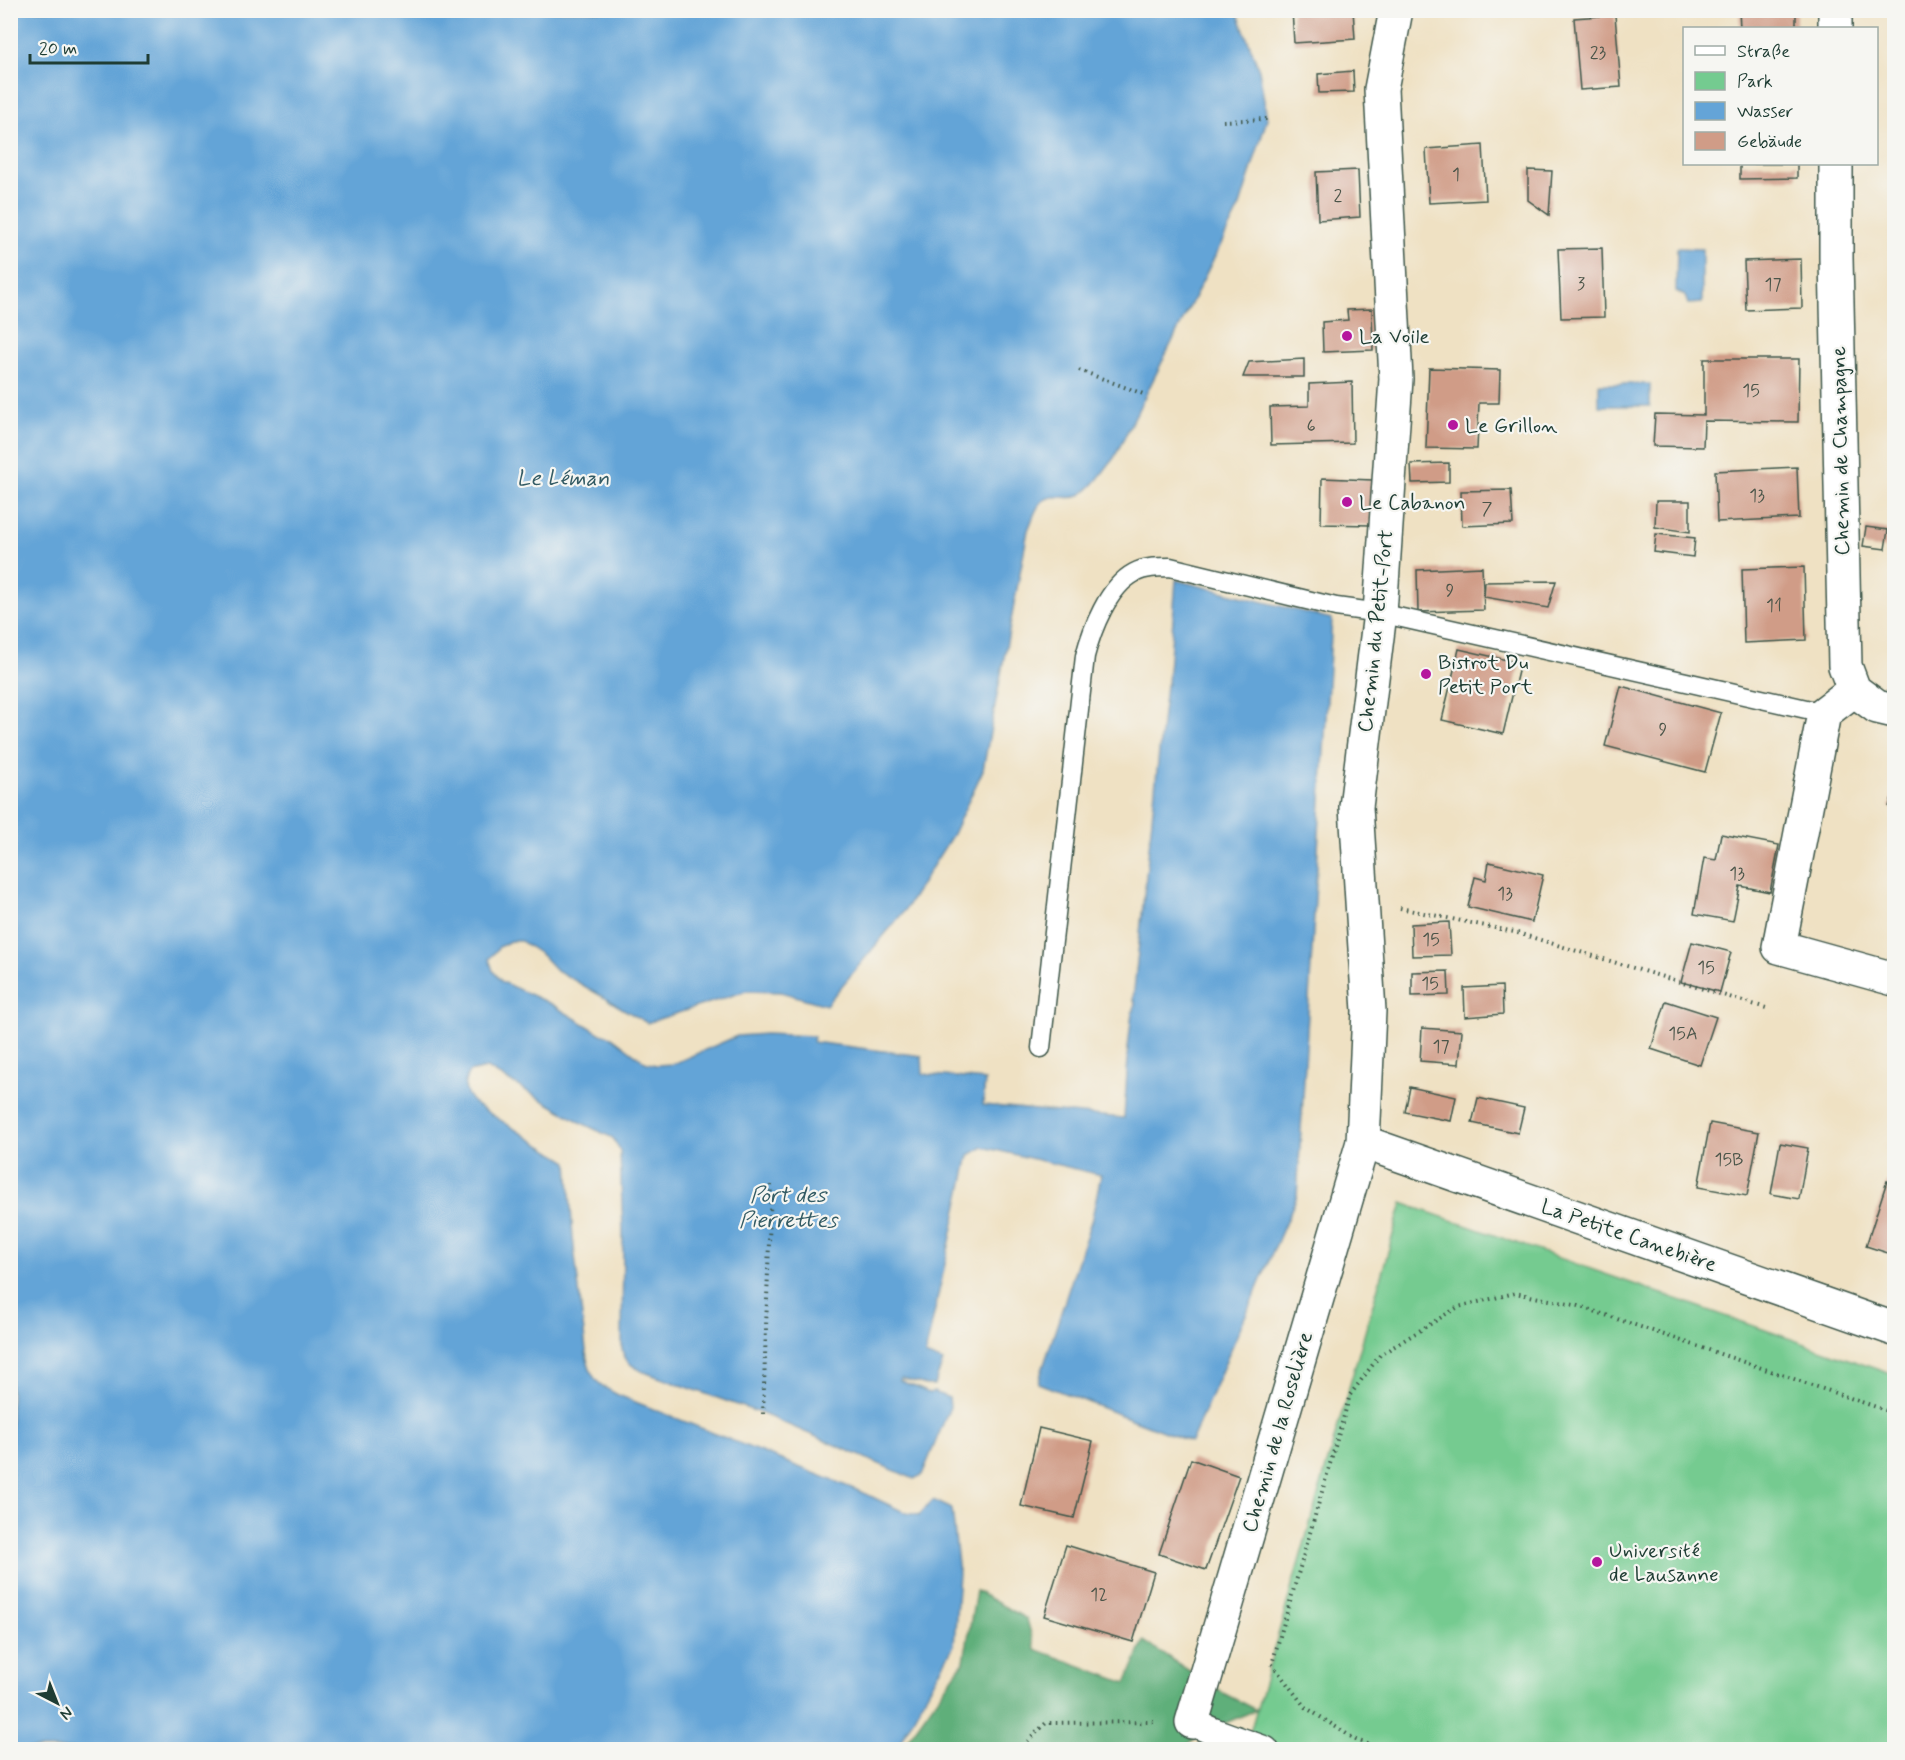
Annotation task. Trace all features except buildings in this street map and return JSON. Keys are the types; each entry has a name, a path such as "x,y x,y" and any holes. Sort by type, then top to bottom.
{"street":[{"path":"1835,10 1835,27"},
{"name":"Chemin du Petit-Port","path":"1363,1142 1369,1011 1356,807 1380,613 1396,379 1381,89 1399,11"},
{"name":"Chemin de Champagne","path":"1836,165 1845,666 1854,690"},
{"path":"1894,711 1877,707 1854,690 1824,713 1779,947 1894,979"},
{"name":"La Petite Canebière","path":"1363,1142 1894,1329"},
{"name":"Chemin de la Roselière","path":"1192,1722 1363,1142"},
{"path":"1192,1722 1265,1749"}],"lane":[{"path":"1041,1048 1085,656 1094,628 1108,600 1133,574 1154,567 1170,567 1336,607 1380,613 1824,713"}],"path":[{"path":"1223,121 1267,119"},
{"path":"1079,370 1146,395"},
{"path":"1363,900 1514,932 1766,1008"},
{"path":"763,1414 771,1185"},
{"path":"1385,1749 1356,1740 1305,1707 1272,1664 1350,1395 1380,1355 1458,1307 1515,1293 1579,1306 1894,1413"},
{"path":"1019,1749 1046,1723 1192,1722"}],"green space":[{"name":"Université de Lausanne","path":"1402,1203 1894,1375 1894,1749 1245,1750"},
{"path":"976,1591 1027,1619 1035,1649 1126,1683 1144,1641 1223,1693 1256,1710 1202,1733 1182,1749 900,1750 964,1661"}],"water":[{"name":"Le Léman","path":"11,10 1237,11 1259,70 1267,119 1240,206 1114,458 1083,493 1074,497 1052,497 1038,506 1028,530 983,770 953,834 905,910 826,1005 781,992 746,991 647,1023 555,969 542,955 521,941 510,941 499,947 489,959 493,971 502,982 551,1004 601,1034 612,1037 645,1062 656,1065 673,1064 737,1036 765,1034 814,1036 813,1042 922,1056 923,1074 985,1080 983,1105 1124,1118 1127,1057 1132,1012 1134,1011 1135,1000 1133,1000 1166,685 1168,684 1176,580 1332,619 1297,1196 1191,1442 1038,1383 1092,1218 1101,1175 983,1147 969,1155 925,1355 943,1362 934,1385 901,1378 899,1380 929,1393 934,1392 949,1398 950,1407 922,1475 914,1479 763,1414 644,1372 630,1364 622,1350 623,1233 620,1151 613,1138 582,1123 487,1068 469,1072 465,1081 465,1089 476,1105 568,1162 573,1238 587,1359 591,1372 601,1385 618,1395 864,1493 906,1513 919,1515 933,1500 952,1509 959,1573 954,1645 896,1749 11,1749"},
{"path":"1677,248 1702,249 1702,303 1688,304 1685,296 1676,291"},
{"path":"1599,384 1650,384 1650,406 1599,406"}],"place":[{"name":"La Voile","path":"1347,336"},
{"name":"Le Grillon","path":"1453,425"},
{"name":"Le Cabanon","path":"1347,502"},
{"name":"Bistrot Du Petit Port","path":"1426,674"},
{"name":"Université de Lausanne","path":"1597,1562"}],"water label":[{"name":"Port des Pierrettes","path":"788,1206"}]}
